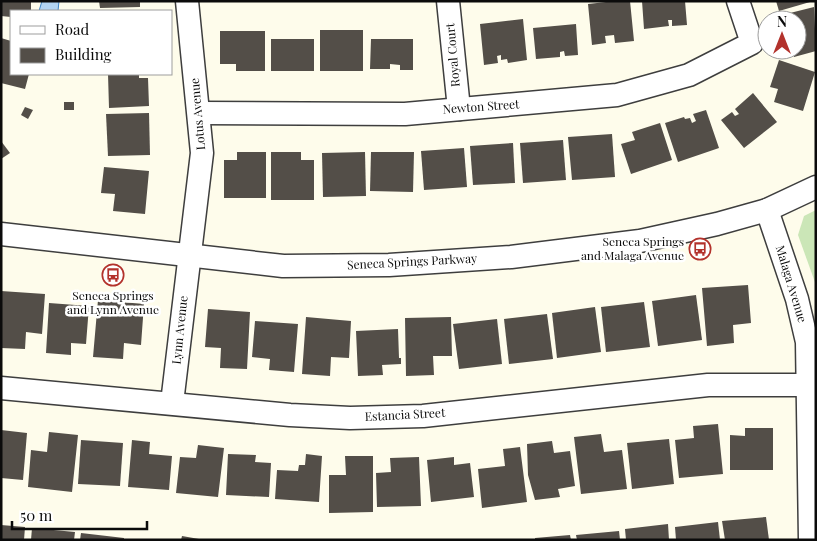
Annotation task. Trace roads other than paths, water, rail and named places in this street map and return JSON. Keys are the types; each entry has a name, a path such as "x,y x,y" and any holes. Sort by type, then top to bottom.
{"street":[{"name":"Lotus Avenue","path":"187,1 200,113 202,153 188,257"},
{"name":"Royal Court","path":"448,1 459,109"},
{"name":"Newton Street","path":"200,113 405,114 618,95 689,75 752,43 738,1"},
{"name":"Seneca Springs Parkway","path":"1,234 188,257 283,266 389,265 511,257 640,240 718,224 767,210 816,187"},
{"name":"Malaga Avenue","path":"767,210 797,300 807,342 810,540"},
{"name":"Lynn Avenue","path":"172,403 188,257"},
{"name":"Estancia Street","path":"1,388 290,415 350,418 424,416 708,385 809,385"}],"water":[{"path":"42,1 59,1 58,10 39,10"}],"place":[{"name":"Seneca Springs and Malaga Avenue","path":"700,249"},
{"name":"Seneca Springs and Lynn Avenue","path":"113,275"}]}
